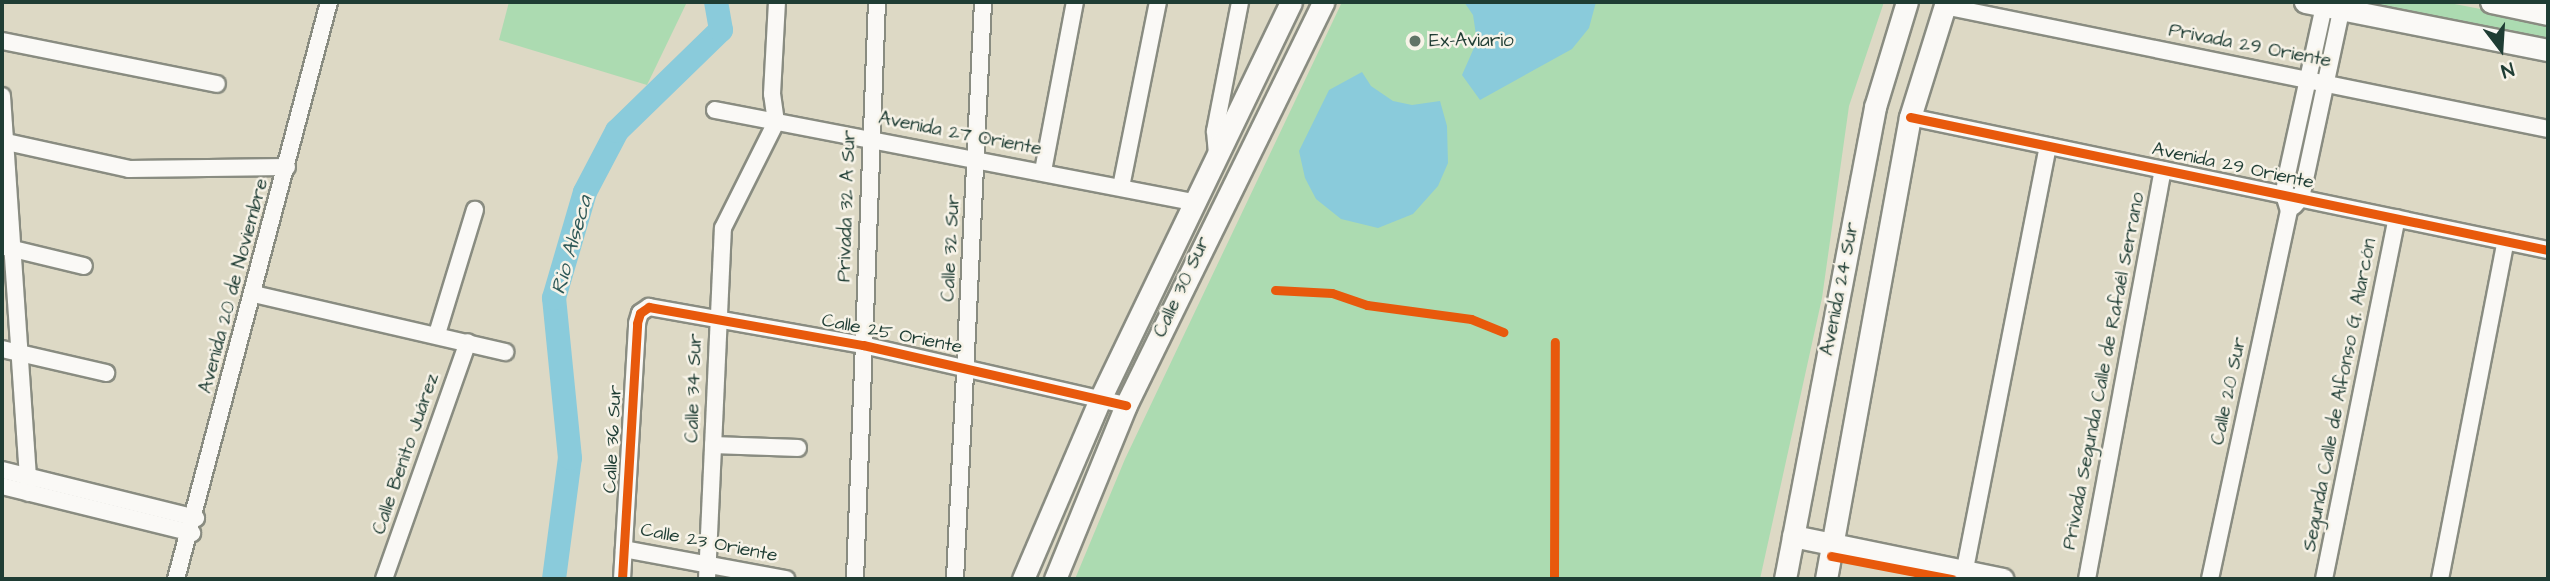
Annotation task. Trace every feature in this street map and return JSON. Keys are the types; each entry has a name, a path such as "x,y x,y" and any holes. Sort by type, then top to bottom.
{"main road":[{"name":"Calle 30 Sur","path":"1023,579 1101,397 1292,2"},
{"name":"Calle 30 Sur","path":"1055,579 1126,405 1323,2"},
{"name":"Avenida 24 Sur","path":"1785,579 1875,107 1907,2"},
{"path":"2491,2 2548,14"},
{"name":"Avenida 24 Sur","path":"1826,579 1910,117 1945,4"},
{"path":"2328,4 2548,50"},
{"path":"1793,536 1964,575 2003,579"}],"street":[{"name":"Avenida 20 de Noviembre","path":"176,579 194,525 329,2"},
{"path":"776,122 772,94 777,2"},
{"name":"Privada 32 A Sur","path":"855,579 877,2"},
{"name":"Calle 32 Sur","path":"955,579 982,2"},
{"path":"1043,171 1075,2"},
{"path":"1121,187 1157,2"},
{"name":"Calle 30 Sur","path":"1217,160 1215,131 1240,2"},
{"name":"Privada 29 Oriente","path":"1945,4 2548,129"},
{"path":"2289,211 2301,198 2327,83 2328,4"},
{"name":"Calle 20 Sur","path":"2210,579 2289,211 2284,195 2328,4"},
{"path":"2,41 120,68 217,84"},
{"path":"2,96 7,248 19,353 29,493"},
{"name":"Avenida 27 Oriente","path":"715,110 976,158 1197,203"},
{"name":"Avenida 29 Oriente","path":"1910,117 2548,250"},
{"name":"Calle 34 Sur","path":"707,572 723,228 776,122"},
{"path":"3,141 129,169 287,167"},
{"path":"1964,575 2048,146"},
{"name":"Privada Segunda Calle de Rafaél Serrano","path":"2087,579 2163,170"},
{"path":"437,334 475,210"},
{"name":"Segunda Calle de Alfonso G. Alarcón","path":"2324,579 2397,218"},
{"path":"2440,579 2506,241"},
{"path":"7,248 84,266"},
{"path":"254,294 437,334 505,352"},
{"name":"Calle 25 Oriente","path":"649,307 863,345 1101,397 1126,405"},
{"name":"Calle 36 Sur","path":"622,579 637,323 640,313 649,307"},
{"name":"Calle Benito Juárez","path":"384,579 468,342"},
{"path":"2,349 106,373"},
{"path":"713,445 798,448"},
{"path":"2,470 194,525"},
{"path":"2,486 194,525"},
{"name":"Calle 23 Oriente","path":"624,549 707,572 786,579"}],"green space":[{"path":"509,2 687,2 647,85 499,40"},
{"path":"1342,2 1884,2 1849,106 1822,298 1760,579 1075,579 1125,459"},
{"path":"2345,2 2444,2 2548,22 2548,45"}],"water":[{"path":"1464,2 1596,2 1589,28 1572,49 1480,100 1462,75 1477,41 1473,15"},
{"path":"1362,72 1371,86 1393,101 1412,105 1440,101 1447,126 1448,163 1438,186 1413,214 1378,228 1341,219 1316,199 1305,178 1299,151 1329,90"}],"waterway":[{"name":"Rio Alseca","path":"554,579 570,458 554,298 585,192 617,131 721,30 716,2"}],"cycle path":[{"path":"1910,117 2548,250"},
{"path":"1275,290 1332,293 1367,305 1471,319 1503,332"},
{"path":"622,579 637,323 640,313 649,307 863,345 1126,405"},
{"path":"1554,579 1555,342"},
{"path":"1831,556 1952,579"}],"place":[{"name":"Ex-Aviario","path":"1415,41"}]}
